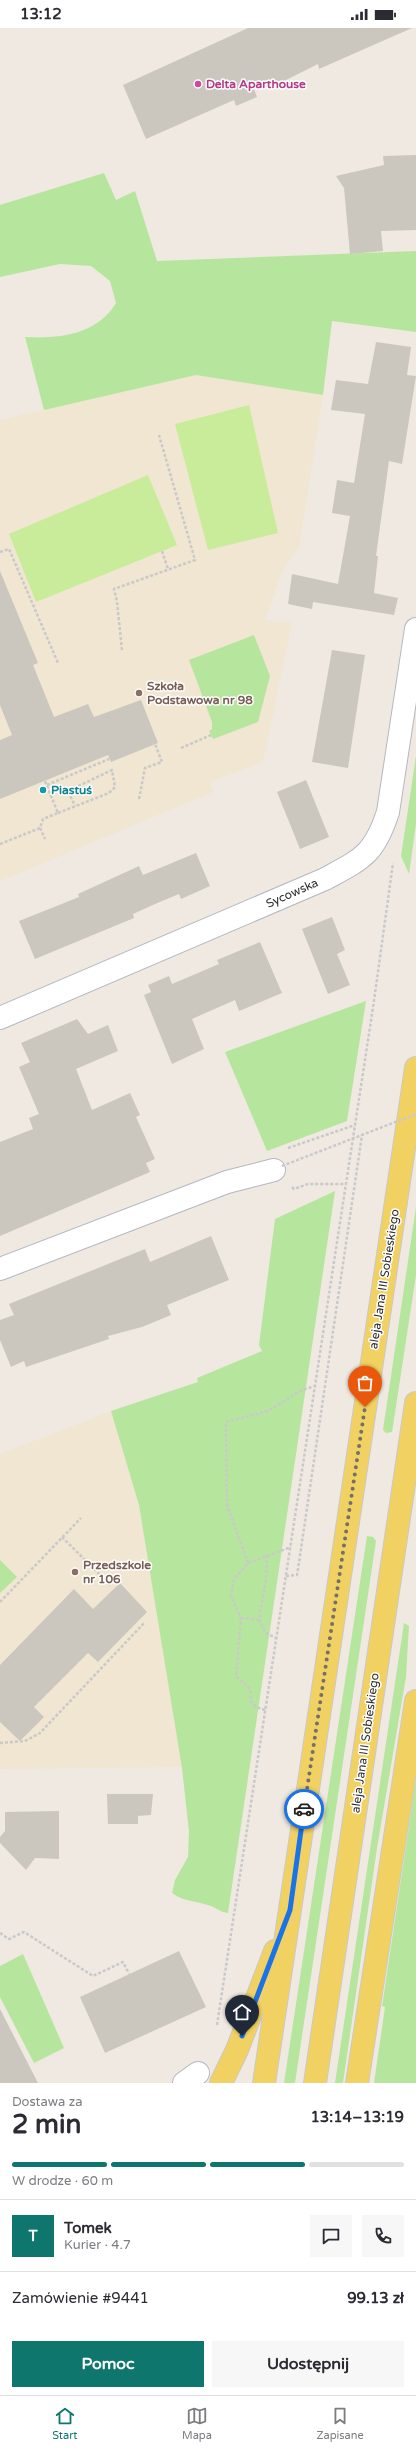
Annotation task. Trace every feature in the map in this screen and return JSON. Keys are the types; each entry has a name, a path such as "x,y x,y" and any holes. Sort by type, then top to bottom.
{"main road":[{"name":"aleja Jana III Sobieskiego","path":"264,2083 416,1068"},
{"name":"aleja Jana III Sobieskiego","path":"315,2083 416,1403"},
{"path":"357,2083 416,1701"},
{"path":"221,2083 237,2050 290,1910"}],"street":[{"name":"Sycowska","path":"0,1018 311,885 362,859 380,837 388,812 416,629"},
{"path":"0,1269 227,1182 278,1168"}],"path":[{"path":"122,650 117,602 114,589 195,560 159,435"},
{"path":"0,552 9,549 58,663"},
{"path":"162,551 168,569"},
{"path":"181,748 211,735"},
{"path":"139,799 146,768 162,762 156,744"},
{"path":"47,785 109,759"},
{"path":"45,839 40,828 43,819 58,813 75,806 109,792 115,787 112,770 68,791 75,806"},
{"path":"45,781 58,813"},
{"path":"0,844 40,828"},
{"path":"217,2028 356,1125 393,862"},
{"path":"356,1125 276,1153 278,1168 416,1114"},
{"path":"286,1576 297,1575 362,1135"},
{"path":"308,1184 346,1184"},
{"path":"248,1563 227,1505 226,1422 268,1411 302,1390 315,1386"},
{"path":"0,1602 81,1518"},
{"path":"62,1537 110,1585"},
{"path":"265,1710 251,1702 250,1689 236,1676 241,1618 231,1596 234,1579 248,1563 291,1547"},
{"path":"267,1555 266,1579 259,1620 266,1633 276,1638"},
{"path":"241,1618 259,1620"},
{"path":"0,1742 25,1741 40,1733 145,1622"},
{"path":"0,1933 9,1939 24,1932 93,1976 123,1962 129,1974"},
{"path":"0,1938 4,1936"}],"shaded area":[{"name":"Szkoła Podstawowa nr 98","path":"196,375 323,395 299,548 283,569 265,620 292,623 263,762 210,782 213,792 0,881 0,420"},
{"name":"Przedszkole nr 106","path":"111,1411 139,1505 182,1767 0,1769 0,1454"}],"green space":[{"path":"104,173 116,200 135,191 157,261 416,251 416,332 332,321 323,395 196,375 44,410 25,337 63,336 76,333 98,322 108,314 116,303 110,281 91,266 60,264 0,277 0,205"},
{"path":"249,405 278,533 208,550 175,424"},
{"path":"148,475 177,545 36,602 9,534"},
{"path":"254,635 270,676 258,722 213,739 209,731 212,729 212,722 189,660"},
{"path":"416,756 416,824 409,874 401,856"},
{"path":"366,1001 347,1121 267,1151 225,1052"},
{"path":"335,1191 228,1913 206,1904 181,1898 172,1893 175,1880 188,1857 189,1832 182,1768 139,1505 111,1411 198,1382 197,1378 262,1351 259,1345 275,1219"},
{"path":"416,1207 416,1275 392,1432 386,1433 383,1430"},
{"path":"367,1536 373,1537 376,1541 295,2083 284,2083"},
{"path":"0,1560 17,1577 0,1593"},
{"path":"404,1623 409,1626 406,1677 377,1848 343,2083 335,2083"},
{"path":"416,1779 416,2083 374,2083 385,2007 382,2006"},
{"path":"23,1954 64,2048 34,2063 0,1997 0,1966"}],"building":[{"name":"Delta Aparthouse","path":"248,28 412,28 319,69 318,64 282,82 254,89 257,97 236,106 234,100 146,139 123,85"},
{"path":"416,155 416,230 381,231 383,251 350,254 344,188 336,176 384,165 383,156"},
{"path":"376,342 411,347 407,375 416,376 402,464 389,461 376,556 378,556 374,593 398,598 394,615 313,602 312,609 288,604 292,574 338,584 350,516 332,513 337,480 354,483 365,414 331,410 336,380 368,384"},
{"path":"0,571 38,663 33,665 54,717 88,704 94,717 141,700 158,743 111,762 108,755 0,799 0,740 12,735 0,705"},
{"path":"332,650 365,655 348,768 312,762"},
{"path":"306,780 329,837 300,849 277,792"},
{"path":"196,853 210,886 181,899 179,894 155,904 133,914 134,918 35,959 19,921 79,897 78,894 139,866 143,875"},
{"path":"332,917 345,950 337,954 350,985 328,994 302,929"},
{"path":"260,942 282,993 239,1011 235,1000 192,1019 204,1049 172,1064 144,995 151,992 148,985 169,976 172,984 219,964 217,960"},
{"path":"77,1019 88,1034 108,1025 118,1051 76,1069 92,1110 130,1093 140,1115 136,1117 155,1159 146,1163 150,1172 0,1236 0,1142 33,1129 29,1118 39,1114 19,1067 30,1062 21,1043"},
{"path":"211,1236 229,1280 167,1305 171,1315 142,1327 108,1336 109,1339 26,1367 24,1361 11,1367 0,1340 0,1320 14,1315 9,1304 145,1249 150,1262"},
{"path":"120,1583 147,1612 98,1662 88,1653 34,1707 44,1717 20,1741 0,1722 0,1665 74,1589 93,1609"},
{"path":"107,1794 153,1794 151,1815 138,1816 138,1824 108,1824"},
{"path":"59,1811 59,1859 35,1858 26,1870 0,1843 0,1837 5,1831 5,1812"},
{"path":"179,1951 206,2007 105,2053 80,1997"},
{"path":"0,2009 38,2083 0,2083"}],"way so far":[{"path":"304,1809 365,1407"}],"place":[{"name":"Delta Aparthouse","path":"198,84"},
{"name":"Szkoła Podstawowa nr 98","path":"139,693"},
{"name":"Piastuś","path":"43,790"},
{"name":"Przedszkole nr 106","path":"75,1572"}],"route":[{"path":"242,2036 290,1910 304,1809"}]}
